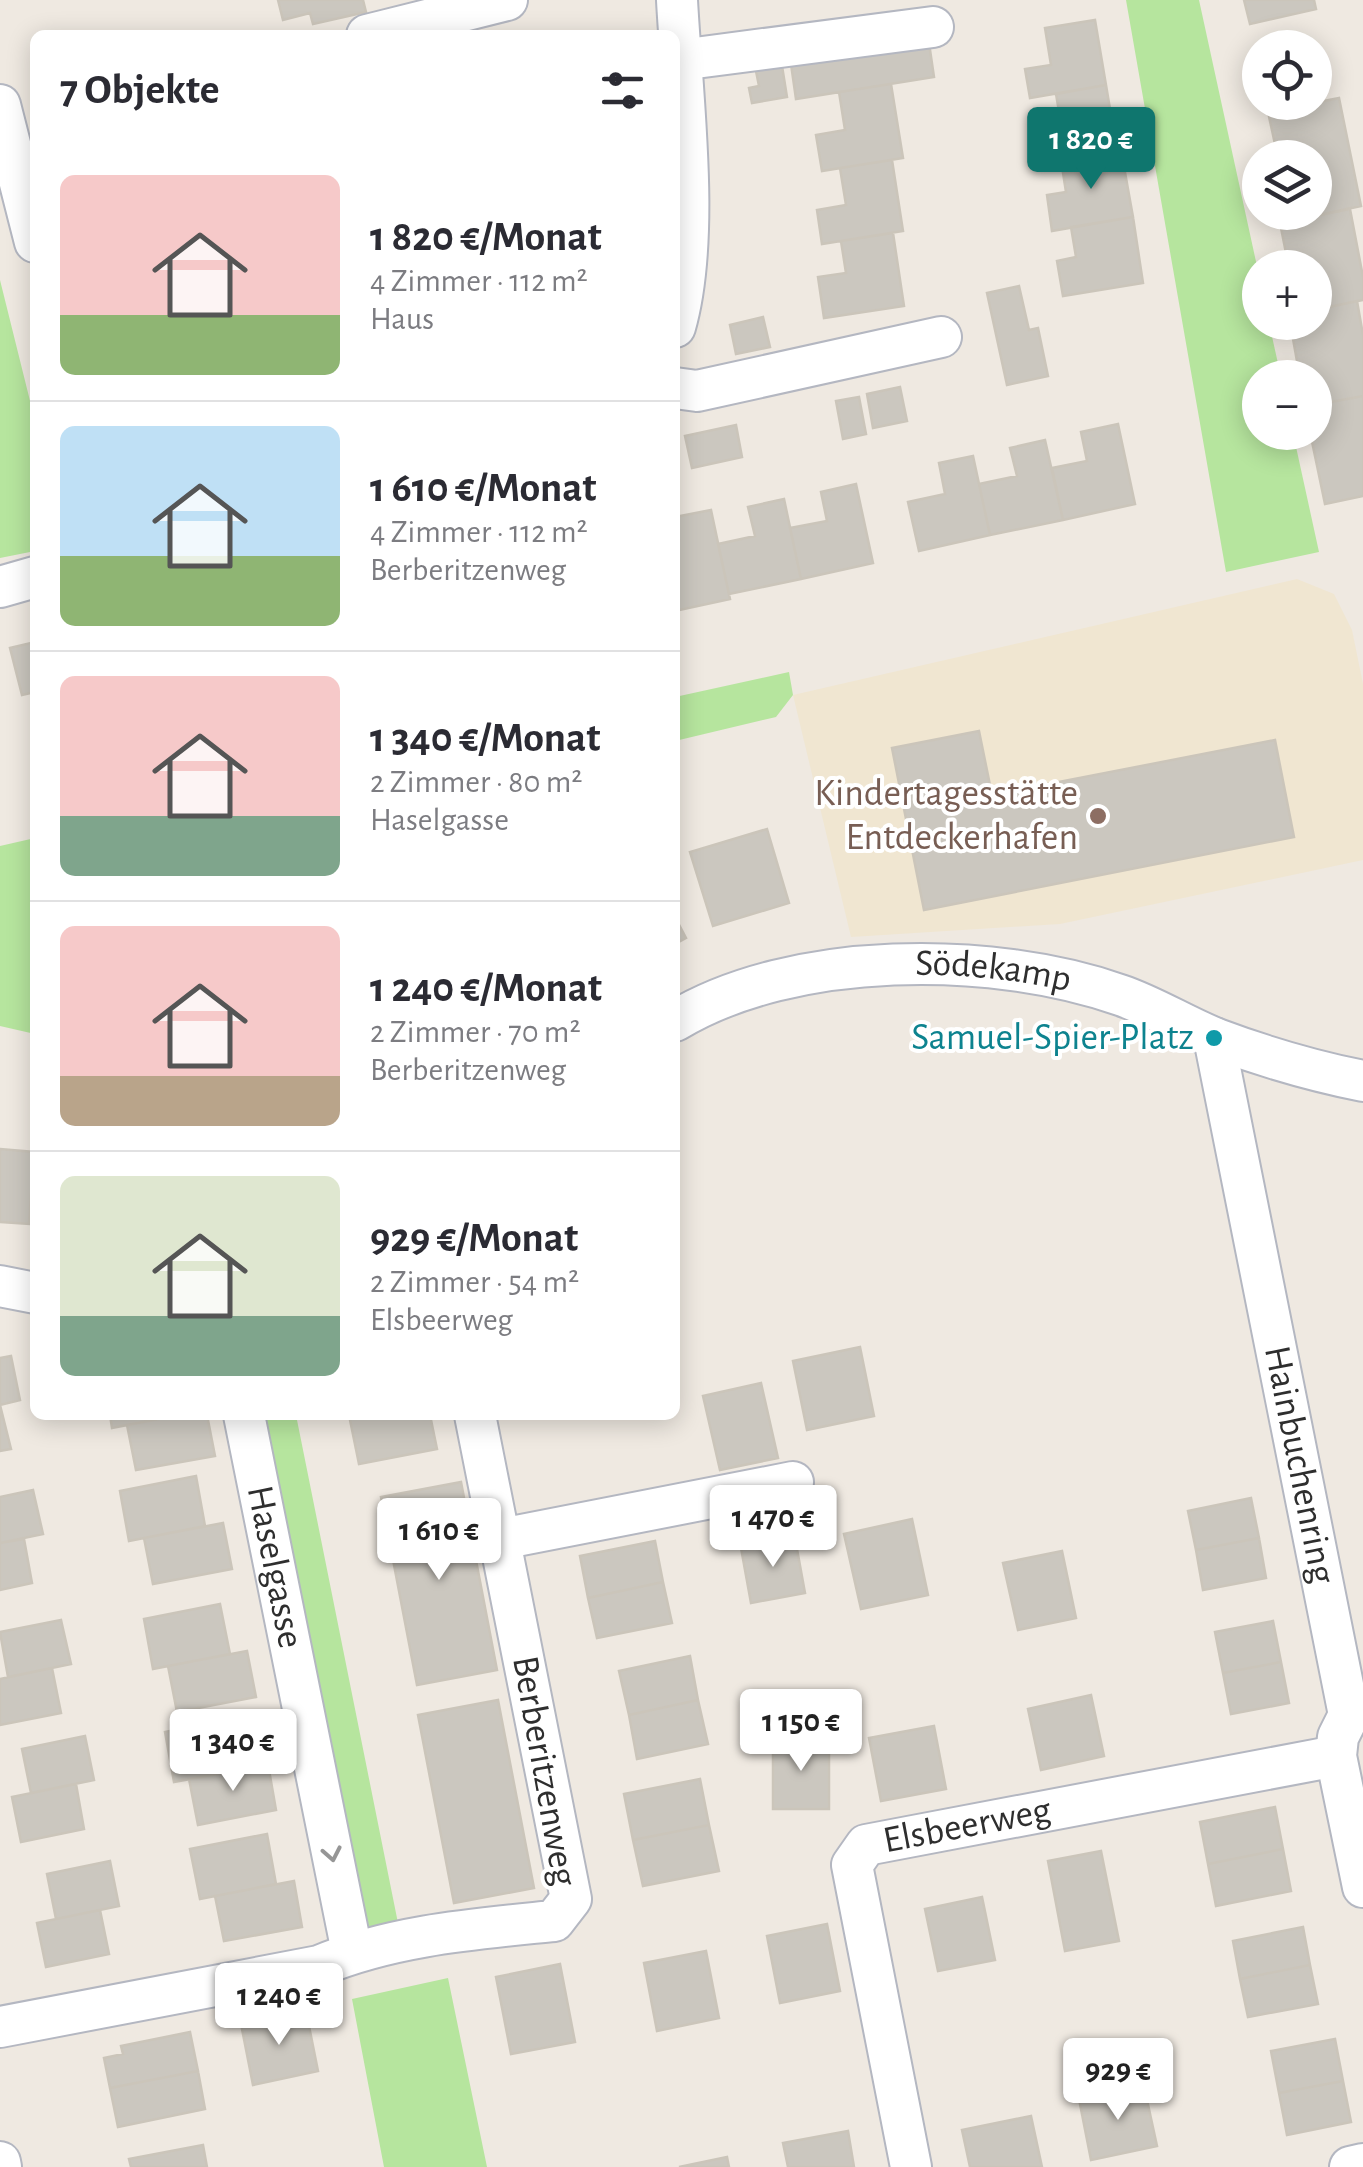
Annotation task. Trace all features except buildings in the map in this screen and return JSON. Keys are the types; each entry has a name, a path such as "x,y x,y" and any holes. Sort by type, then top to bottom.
{"street":[{"path":"387,30 507,0"},
{"path":"677,0 678,30"},
{"path":"680,299 686,266 687,215 680,60 933,27"},
{"path":"0,104 30,222"},
{"path":"680,389 697,391 941,337"},
{"path":"0,587 30,578"},
{"name":"Södekamp","path":"680,1018 706,1002 764,982 826,969 883,964 957,966 1044,976 1120,995 1214,1038 1303,1069 1363,1081"},
{"name":"Hainbuchenring","path":"1214,1038 1349,1715 1338,1737 1336,1756 1363,1887"},
{"path":"0,1286 30,1292"},
{"name":"Haselgasse","path":"245,1420 352,1952"},
{"name":"Berberitzenweg","path":"0,2028 319,1966 352,1952 456,1930 554,1920 571,1899 476,1420"},
{"path":"501,1540 793,1482"},
{"name":"Elsbeerweg","path":"912,2167 852,1865 866,1845 1336,1756"},
{"path":"1350,2167 1363,2164"}],"shaded area":[{"path":"1297,579 1334,594 1352,630 1363,684 1363,860 1060,924 851,937 793,695"}],"green space":[{"path":"1126,0 1199,0 1242,197 1242,230 1249,230 1253,250 1242,250 1242,340 1273,340 1277,360 1242,360 1242,450 1297,450 1319,552 1226,572"},
{"path":"0,280 30,401 30,552 0,558"},
{"path":"789,672 793,695 776,717 680,740 680,696"},
{"path":"30,839 30,1033 0,1026 0,846"},
{"path":"256,1420 297,1420 403,1948 359,1957"},
{"path":"448,1978 487,2167 384,2167 352,1999"}],"place":[{"name":"Kindertagesstätte Entdeckerhafen","path":"1098,816"},
{"name":"Samuel-Spier-Platz","path":"1214,1038"}]}
